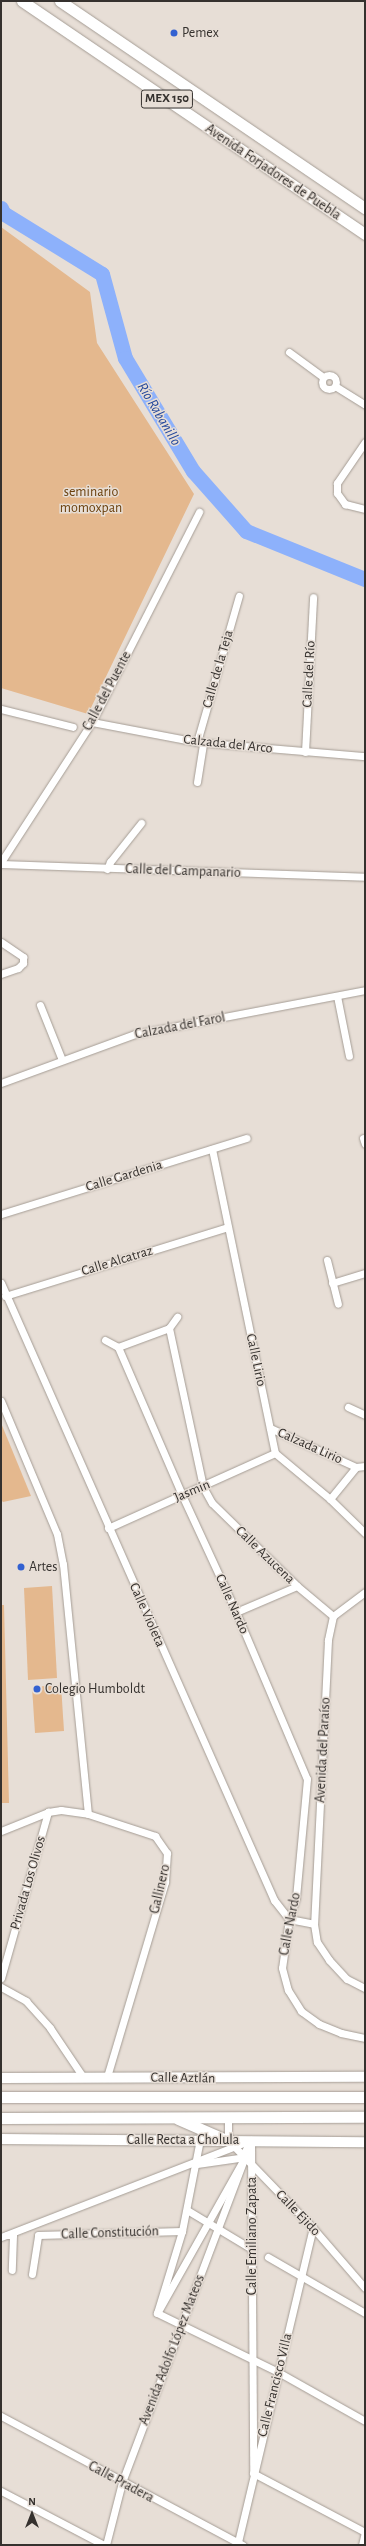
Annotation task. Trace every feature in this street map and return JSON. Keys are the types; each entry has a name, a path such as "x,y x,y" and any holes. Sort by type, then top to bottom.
{"main road":[{"name":"Avenida Forjadores de Puebla","path":"22,1 365,234"},
{"name":"Avenida Forjadores de Puebla","path":"60,1 365,208"},
{"name":"Calle Aztlán","path":"1,2078 107,2077 255,2079 365,2077"},
{"path":"1,2098 365,2097"},
{"path":"174,2117 229,2142"},
{"name":"Calle Recta a Cholula","path":"1,2118 365,2117"},
{"name":"Calle Recta a Cholula","path":"1,2139 200,2139 229,2142 251,2140 365,2142"}],"street":[{"path":"288,352 323,377 323,386 332,389 336,386 365,405"},
{"path":"365,442 338,483 340,499 345,504 365,509"},
{"name":"Calle del Puente","path":"1,863 92,722 199,512"},
{"name":"Calle de la Teja","path":"197,782 200,743 239,596"},
{"name":"Calle del Río","path":"305,752 313,597"},
{"path":"1,709 73,727"},
{"name":"Calzada del Arco","path":"92,722 200,743 365,756"},
{"path":"108,869 110,862 141,823"},
{"name":"Calle del Campanario","path":"1,863 108,869 365,877"},
{"path":"1,942 23,957 23,963 18,968 1,974"},
{"name":"Calzada del Farol","path":"1,1083 135,1034 365,990"},
{"path":"337,996 349,1056"},
{"path":"40,1005 62,1060"},
{"name":"Calle Gardenia","path":"1,1214 247,1138"},
{"name":"Calle Lirio","path":"212,1149 276,1453"},
{"name":"Calle Alcatraz","path":"5,1296 228,1227"},
{"path":"327,1260 338,1304"},
{"path":"332,1283 365,1273"},
{"name":"Calle Violeta","path":"1,1283 5,1296 274,1900 288,1918"},
{"path":"105,1340 118,1347 169,1328 177,1317"},
{"path":"169,1328 203,1487"},
{"name":"Calle Nardo","path":"118,1347 182,1495 236,1612 307,1779 296,1898 288,1918 282,1968 288,1990 300,2011 319,2024 341,2033 365,2038"},
{"path":"1,1401 58,1534 88,1814"},
{"path":"348,1407 365,1416"},
{"name":"Calzada Lirio","path":"270,1428 356,1467 330,1499"},
{"path":"276,1453 330,1499 365,1533"},
{"name":"Jasmin","path":"108,1528 203,1487 276,1453"},
{"path":"356,1467 365,1466"},
{"name":"Calle Azucena","path":"203,1487 212,1503 297,1586 333,1616"},
{"path":"236,1612 297,1586"},
{"path":"333,1616 365,1592"},
{"name":"Avenida del Paraíso","path":"333,1616 328,1640 314,1924 317,1942 329,1960 348,1979 365,1988"},
{"path":"307,1779 321,1779"},
{"name":"Gallinero","path":"1,1831 48,1812 61,1810 88,1814 154,1836 168,1854 164,1882 107,2077"},
{"name":"Privada Los Olivos","path":"1,1978 48,1812"},
{"path":"288,1918 314,1924"},
{"path":"1,1987 30,2006 50,2028 83,2077"},
{"path":"12,2270 6,2235 196,2163 229,2142 228,2117"},
{"name":"Avenida Adolfo López Mateos","path":"157,2313 182,2231 200,2139"},
{"name":"Avenida Adolfo López Mateos","path":"105,2545 122,2482 251,2140"},
{"name":"Calle Emiliano Zapata","path":"251,2140 253,2473"},
{"name":"Calle Ejido","path":"229,2142 313,2228 365,2288"},
{"path":"196,2163 244,2156"},
{"name":"Avenida Adolfo López Mateos","path":"157,2313 244,2156"},
{"path":"187,2210 252,2249"},
{"name":"Calle Francisco Villa","path":"240,2544 253,2473 313,2228"},
{"name":"Calle Constitución","path":"32,2274 38,2235 182,2231"},
{"path":"268,2257 365,2313"},
{"path":"157,2313 278,2372 365,2421"},
{"name":"Calle Pradera","path":"1,2416 240,2544"},
{"path":"253,2473 365,2532 362,2545"},
{"path":"1,2491 105,2545"}],"green space":[{"name":"seminario momoxpan","path":"1,227 90,292 97,343 194,494 88,714 1,688"},
{"path":"1,1423 31,1496 3,1502 1,1500"},
{"path":"52,1586 57,1678 28,1680 24,1588"},
{"path":"1,1605 4,1605 9,1803 1,1803"},
{"path":"61,1685 64,1731 35,1733 32,1687"}],"waterway":[{"name":"Río Rabanillo","path":"1,208 3,213 102,274 125,358 193,471 246,531 365,579"}],"place":[{"name":"Pemex","path":"174,33"},
{"name":"Artes","path":"21,1567"},
{"name":"Colegio Humboldt","path":"37,1689"}]}
